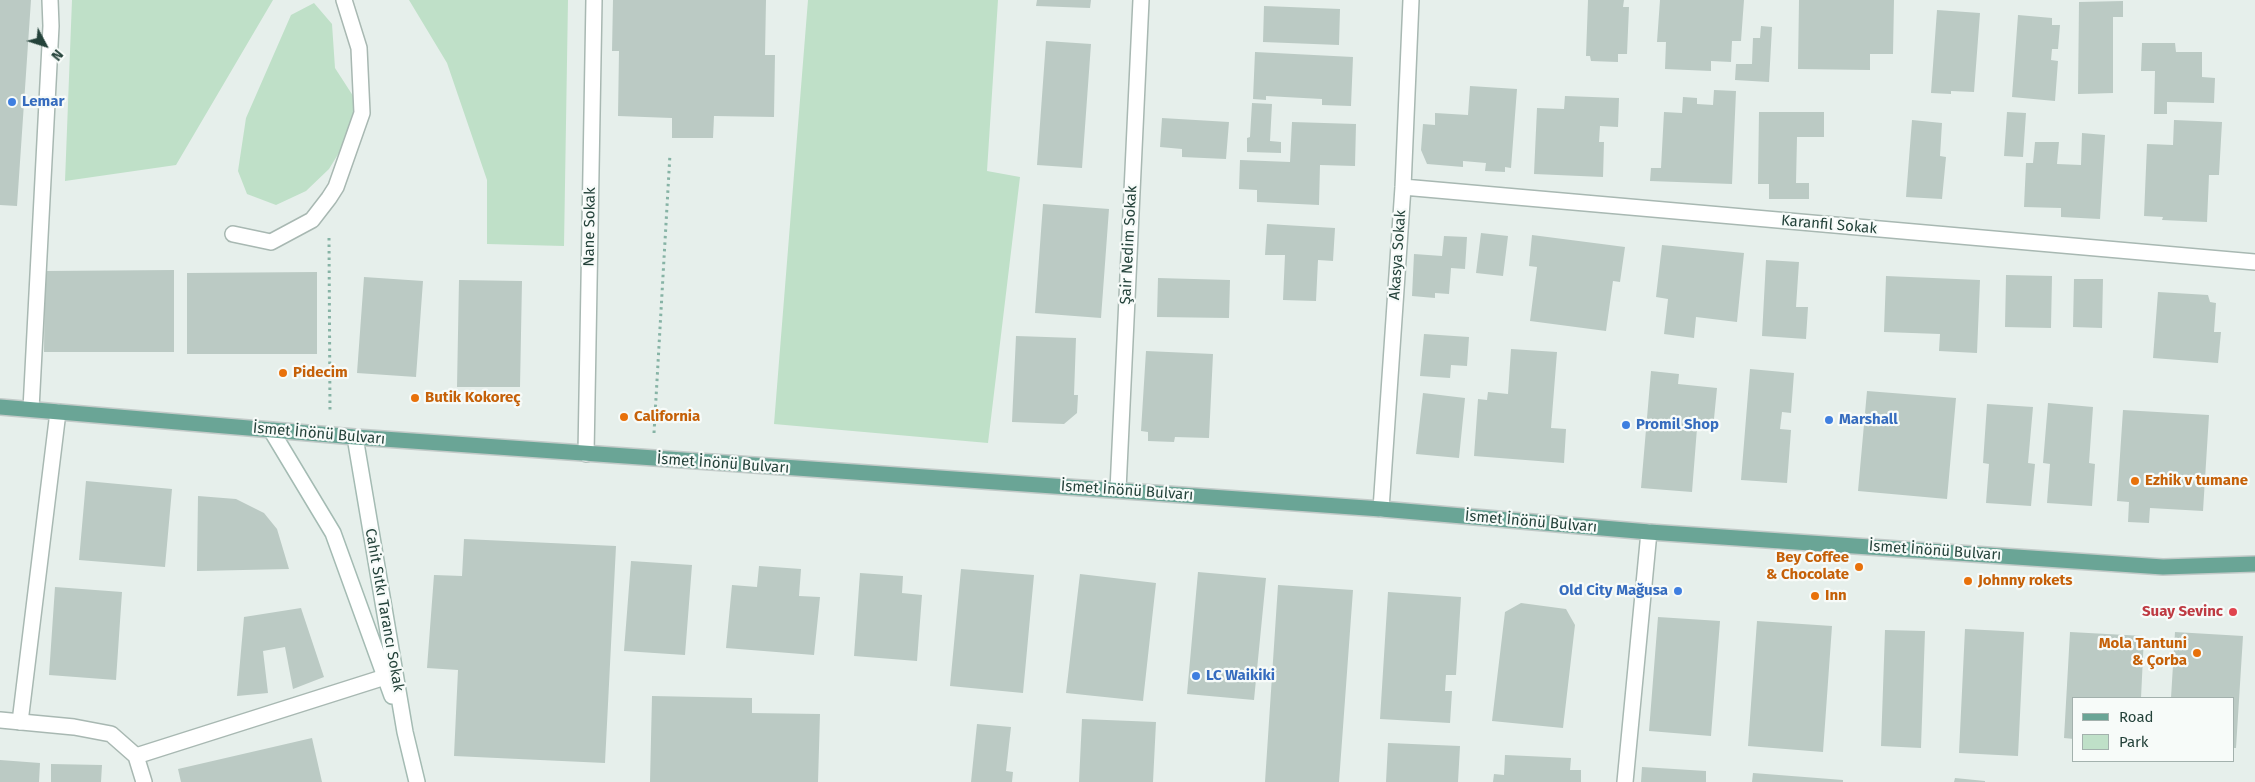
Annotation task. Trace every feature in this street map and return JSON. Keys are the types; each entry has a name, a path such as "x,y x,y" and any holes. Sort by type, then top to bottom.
{"main road":[{"name":"İsmet İnönü Bulvarı","path":"0,407 354,437 1381,509 1649,532 2164,567 2255,564"}],"street":[{"path":"31,410 51,26 50,0"},
{"path":"233,234 271,242 312,220 336,187 362,113 359,48 344,0"},
{"name":"Nane Sokak","path":"586,454 594,0"},
{"name":"Şair Nedim Sokak","path":"1118,490 1141,0"},
{"name":"Akasya Sokak","path":"1381,509 1403,187 1410,0"},
{"name":"Karanfil Sokak","path":"1403,187 2255,262"},
{"path":"20,722 58,412"},
{"name":"Cahit Sıtkı Tarancı Sokak","path":"271,430 333,533 405,732"},
{"name":"Cahit Sıtkı Tarancı Sokak","path":"354,437 405,732 417,782"},
{"path":"1625,782 1649,532"},
{"path":"136,756 385,677"},
{"path":"0,720 74,727 111,734 136,756 144,782"}],"path":[{"path":"652,459 670,154"},
{"path":"329,237 330,435"}],"green space":[{"path":"72,0 273,0 176,165 65,181"},
{"path":"409,0 568,0 564,246 487,244 487,180 447,63"},
{"path":"808,0 998,0 987,171 1020,177 988,443 774,424"},
{"path":"314,3 332,24 335,68 357,102 345,143 329,169 306,191 276,205 247,194 238,171 246,118 291,15"}],"building":[{"name":"Lemar","path":"0,0 31,0 17,206 0,205"},
{"path":"613,0 766,0 765,55 775,55 774,117 714,116 713,138 672,138 672,118 618,116 619,51 612,51"},
{"path":"1037,0 1091,0 1090,8 1036,6"},
{"path":"1588,0 1624,0 1623,7 1629,7 1627,54 1618,54 1618,62 1591,61 1590,56 1586,56"},
{"path":"1660,0 1744,0 1741,41 1732,41 1731,62 1711,61 1711,71 1665,69 1666,42 1657,42"},
{"path":"1799,0 1894,0 1893,54 1870,54 1870,70 1798,69"},
{"path":"2123,1 2123,17 2113,17 2113,93 2078,94 2079,2"},
{"path":"1264,6 1340,9 1339,45 1263,42"},
{"path":"1937,10 1980,13 1974,92 1951,91 1951,94 1931,93"},
{"path":"2018,15 2052,18 2052,25 2060,25 2058,49 2052,49 2051,60 2058,61 2055,101 2012,97"},
{"path":"1761,26 1772,27 1769,82 1735,80 1736,64 1752,64 1753,38 1760,38"},
{"path":"1046,41 1091,44 1082,168 1037,165"},
{"path":"2142,43 2175,43 2176,52 2202,52 2202,77 2215,78 2214,103 2167,102 2167,114 2154,114 2155,71 2141,71"},
{"path":"1255,52 1353,57 1351,106 1322,105 1322,99 1266,96 1266,100 1253,99"},
{"path":"1470,86 1517,89 1511,168 1505,167 1505,172 1485,171 1486,163 1463,161 1463,167 1427,164 1421,150 1423,124 1435,125 1435,113 1468,115"},
{"path":"1714,90 1736,91 1732,184 1650,181 1651,168 1661,168 1664,112 1682,113 1683,97 1697,98 1697,104 1713,105"},
{"path":"1565,96 1619,98 1618,127 1600,126 1599,142 1604,142 1603,177 1534,174 1537,108 1564,109"},
{"path":"1252,103 1272,104 1270,141 1281,142 1281,153 1247,152"},
{"path":"1759,112 1824,112 1824,137 1797,137 1796,183 1809,183 1809,199 1769,199 1769,184 1758,184"},
{"path":"2007,112 2026,113 2023,157 2004,156"},
{"path":"1162,118 1229,122 1226,159 1182,157 1182,149 1160,147"},
{"path":"1912,120 1942,123 1940,156 1946,157 1942,199 1906,197"},
{"path":"2174,120 2222,122 2219,175 2209,175 2207,222 2162,220 2163,217 2144,216 2147,144 2173,145"},
{"path":"1292,122 1356,124 1355,166 1320,165 1319,205 1257,202 1257,190 1239,189 1240,160 1290,162"},
{"path":"2082,133 2105,135 2100,219 2061,217 2061,208 2024,207 2026,163 2033,163 2035,142 2059,142 2057,164 2081,165"},
{"path":"1043,204 1109,209 1101,318 1035,313"},
{"path":"1267,224 1335,228 1333,261 1318,260 1316,301 1283,300 1285,255 1265,255"},
{"path":"1481,233 1508,236 1503,276 1476,273"},
{"path":"1532,235 1625,247 1620,282 1613,281 1606,331 1530,321 1537,267 1529,266"},
{"path":"1444,236 1467,237 1465,269 1451,268 1449,294 1435,293 1435,298 1412,296 1414,254 1442,256"},
{"path":"1662,245 1744,253 1737,322 1696,317 1694,338 1664,334 1668,299 1656,297"},
{"path":"1766,260 1799,262 1796,307 1808,307 1806,339 1762,336"},
{"path":"174,270 174,352 44,352 45,271"},
{"path":"317,272 317,354 187,354 187,273"},
{"path":"2006,275 2052,276 2051,328 2005,327"},
{"path":"1886,276 1980,280 1977,353 1939,351 1940,334 1884,332"},
{"path":"364,277 423,281 416,377 357,373"},
{"path":"1158,278 1230,280 1229,318 1157,317"},
{"path":"2074,279 2103,279 2102,328 2073,327"},
{"path":"459,280 522,281 520,387 457,387"},
{"path":"2158,292 2208,295 2210,302 2216,303 2214,332 2221,332 2218,363 2153,358"},
{"path":"1424,334 1469,337 1467,366 1451,365 1450,378 1420,376"},
{"path":"1016,336 1076,338 1074,395 1078,395 1077,413 1064,424 1012,422"},
{"path":"1511,349 1557,352 1551,428 1566,429 1564,463 1474,456 1478,399 1487,400 1488,392 1508,394"},
{"path":"1146,351 1213,354 1209,438 1175,437 1174,442 1148,441 1148,432 1141,431"},
{"path":"1750,369 1794,373 1791,413 1782,412 1780,429 1791,430 1787,483 1741,480"},
{"path":"1651,371 1679,374 1678,384 1717,388 1713,429 1697,428 1692,492 1641,488"},
{"path":"1867,391 1956,398 1947,499 1858,491"},
{"path":"1423,393 1465,398 1459,458 1416,454"},
{"path":"2048,403 2093,407 2089,463 2095,464 2092,506 2047,503 2050,464 2043,463"},
{"path":"1987,404 2033,407 2028,463 2035,464 2031,506 1986,503 1989,464 1983,463"},
{"path":"2123,410 2209,415 2203,511 2150,508 2149,523 2128,522 2129,502 2117,501"},
{"path":"86,481 172,489 165,567 79,560"},
{"path":"198,496 236,499 264,513 277,529 289,569 197,571"},
{"path":"464,539 616,546 605,763 454,756 458,670 427,668 434,575 462,576"},
{"path":"631,561 692,565 685,655 624,651"},
{"path":"759,566 801,569 799,596 820,597 814,655 726,648 732,585 757,587"},
{"path":"961,569 1034,575 1023,693 950,686"},
{"path":"1198,572 1266,578 1254,700 1187,694"},
{"path":"860,573 903,576 902,593 922,595 917,661 854,656"},
{"path":"1080,574 1156,583 1143,701 1066,693"},
{"path":"1278,585 1353,590 1339,782 1265,782"},
{"path":"55,587 122,592 116,680 49,675"},
{"path":"1388,592 1461,597 1456,675 1446,675 1445,691 1452,691 1450,723 1380,719"},
{"path":"1521,603 1566,609 1575,625 1563,728 1492,721 1505,612"},
{"path":"301,608 324,677 293,689 285,647 263,651 268,693 237,696 244,617"},
{"path":"1658,617 1720,621 1711,736 1649,731"},
{"path":"1757,621 1832,626 1823,752 1748,746"},
{"path":"1965,629 2024,632 2018,756 1959,753"},
{"path":"1885,630 1925,631 1921,748 1881,746"},
{"path":"2070,632 2144,636 2141,697 2072,697 2072,739 2064,738"},
{"path":"2175,632 2243,636 2236,748 2235,697 2171,697"},
{"path":"652,696 752,698 752,713 820,714 818,782 650,782"},
{"path":"1082,719 1156,722 1153,782 1079,782"},
{"path":"977,724 1011,727 1006,771 1013,772 1012,782 971,782"},
{"path":"312,738 322,782 181,782 178,769"},
{"path":"1388,743 1460,746 1458,782 1386,782"},
{"path":"1505,755 1571,758 1570,770 1581,770 1581,782 1493,782 1494,774 1504,775"},
{"path":"0,760 40,763 39,782 0,782"},
{"path":"51,764 102,765 101,782 51,782"},
{"path":"1642,767 1706,771 1706,782 1641,782"},
{"path":"1753,773 1843,780 1843,782 1752,782"},
{"path":"1955,778 1985,781 1985,782 1954,782"}],"place":[{"name":"Lemar","path":"12,102"},
{"name":"Pidecim","path":"283,373"},
{"name":"Butik Kokoreç","path":"415,398"},
{"name":"California","path":"624,417"},
{"name":"Marshall","path":"1829,420"},
{"name":"Promil Shop","path":"1626,425"},
{"name":"Ezhik v tumane","path":"2135,481"},
{"name":"Bey Coffee & Chocolate","path":"1859,567"},
{"name":"Johnny rokets","path":"1968,581"},
{"name":"Old City Mağusa","path":"1678,591"},
{"name":"Inn","path":"1815,596"},
{"name":"Suay Sevinc","path":"2233,612"},
{"name":"Mola Tantuni & Çorba","path":"2197,653"},
{"name":"LC Waikiki","path":"1196,676"}]}
